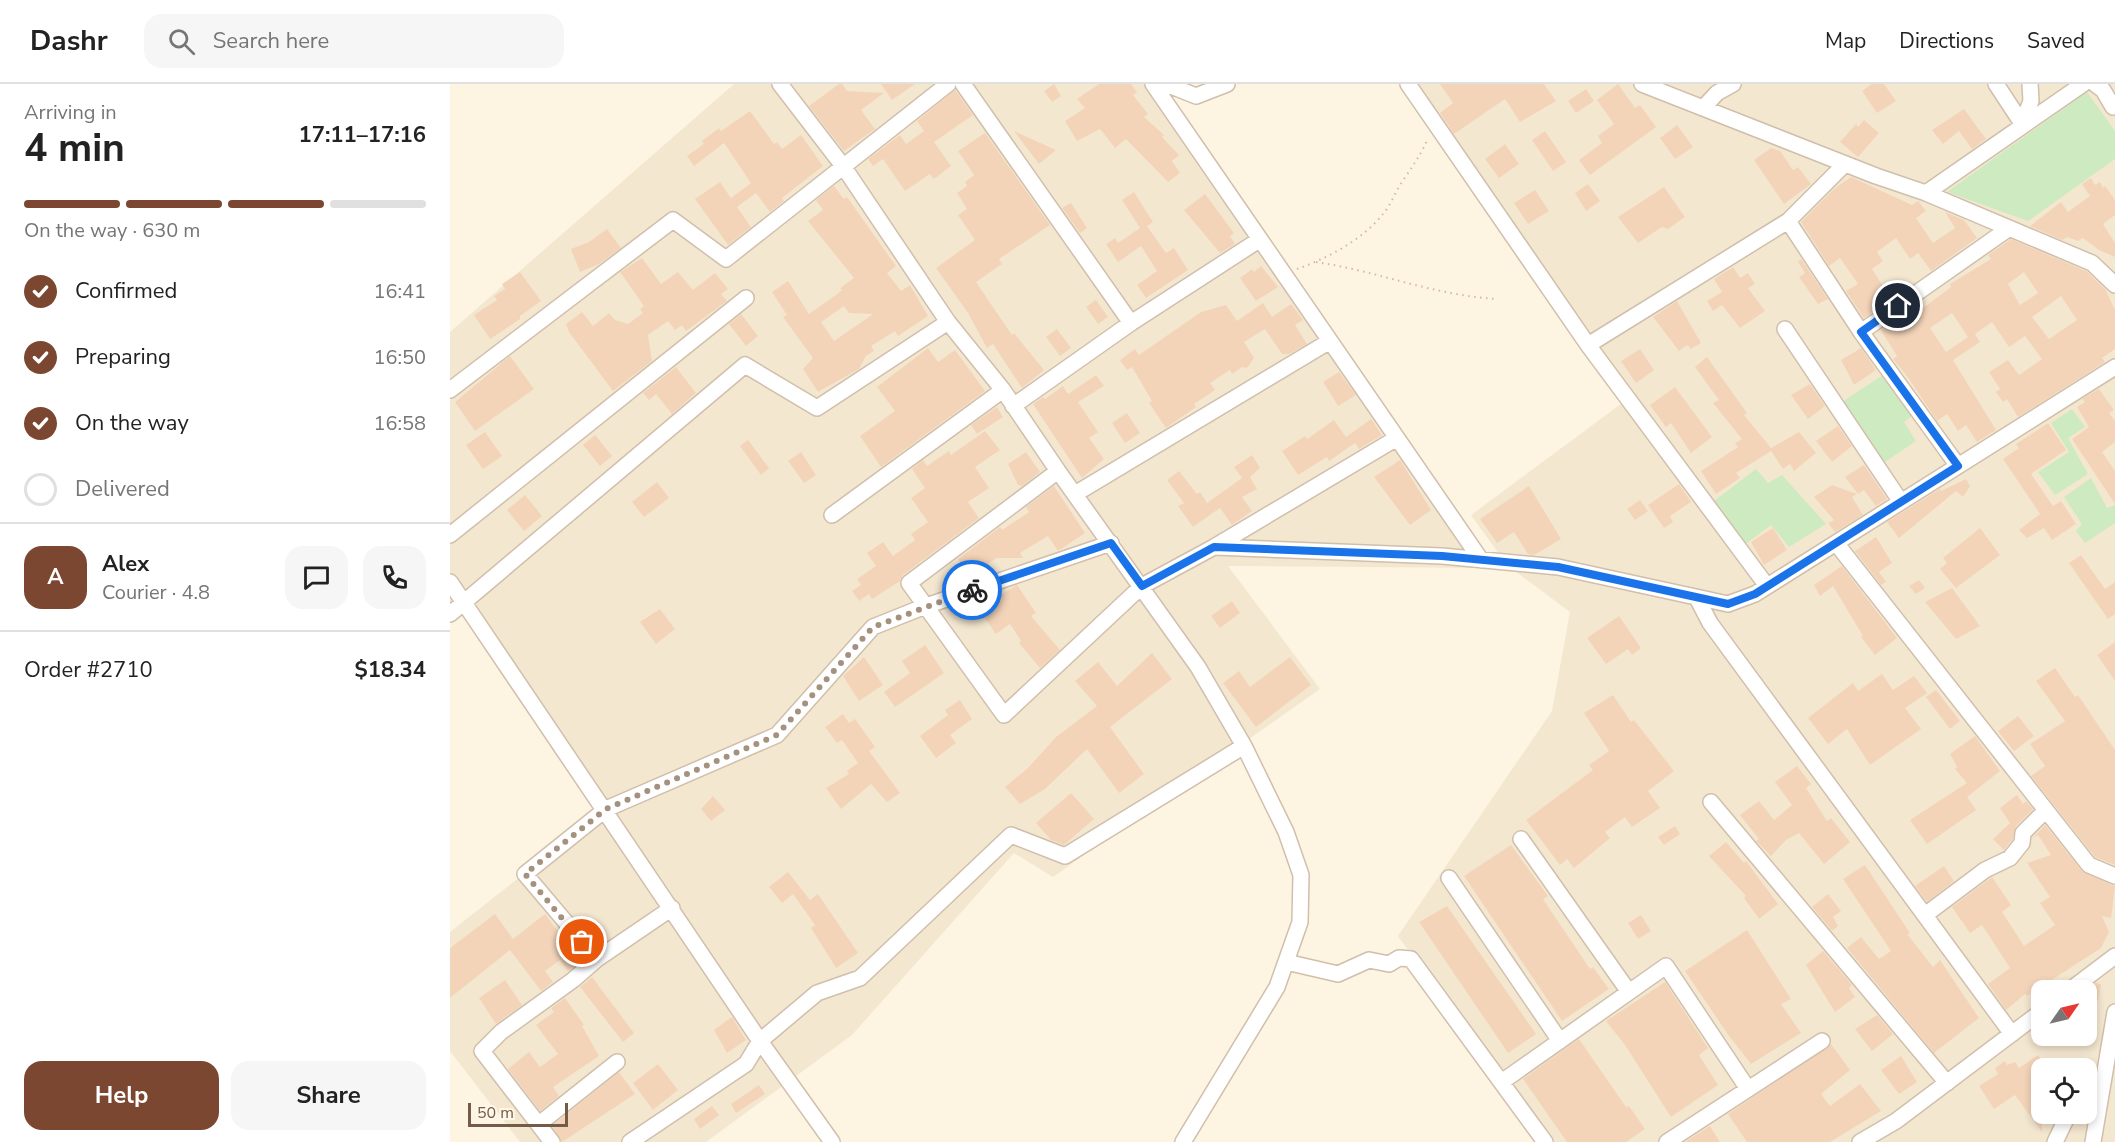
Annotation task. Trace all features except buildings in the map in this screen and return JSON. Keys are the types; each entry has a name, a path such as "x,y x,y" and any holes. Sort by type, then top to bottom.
{"street":[{"path":"780,84 843,166 948,322 1004,390 1058,471 1198,667 1244,747 1286,832 1301,875 1300,922 1277,987 1183,1142"},
{"path":"450,390 673,220 726,259 948,84"},
{"path":"963,84 1131,323"},
{"path":"1153,84 1481,560"},
{"path":"1166,84 1196,96 1227,84"},
{"path":"1408,84 1588,345 1767,586"},
{"path":"1642,84 1845,164 1926,193 2092,263 2115,285"},
{"path":"1703,108 1717,93 1733,84"},
{"path":"1996,84 2023,125"},
{"path":"2023,125 2031,101 2030,84"},
{"path":"1926,193 2083,84"},
{"path":"2095,84 2103,90 2114,107"},
{"path":"1588,345 1788,221 1845,164"},
{"path":"1788,221 1861,332 1958,466"},
{"path":"1861,332 2008,229"},
{"path":"1013,406 1131,323 1259,240"},
{"path":"450,535 746,298"},
{"path":"450,614 745,365 817,408 948,322"},
{"path":"1785,329 1901,502"},
{"path":"1075,494 1330,341"},
{"path":"1214,547 1442,556 1583,571 1728,604 1767,586 2115,367"},
{"path":"832,515 1004,390"},
{"path":"1058,471 909,584 923,607 1004,715 1142,586 1214,547 1397,438"},
{"path":"597,959 525,874 606,809 777,735 873,627 923,607 1111,543"},
{"path":"1836,543 2089,865 2115,876"},
{"path":"450,582 606,809 760,1041 832,1142"},
{"path":"1697,598 1710,623 2012,1034"},
{"path":"630,1142 746,1064 760,1041 817,993 861,978 1011,835 1065,855 1244,747"},
{"path":"1711,802 1947,1083"},
{"path":"1925,915 1985,870 2010,858 2022,843 2023,833 2046,810"},
{"path":"1521,839 1629,992"},
{"path":"1449,878 1560,1041"},
{"path":"552,1142 482,1051 501,1032 573,980 597,959 672,908"},
{"path":"2083,980 2115,956"},
{"path":"1286,962 1338,974 1360,961 1369,960 1389,964 1399,958 1411,959 1545,1142"},
{"path":"1503,1082 1666,966 1748,1089"},
{"path":"2093,1142 2108,1067 2115,1012"},
{"path":"1860,1142 1896,1121 2031,1019"},
{"path":"1667,1142 1822,1041"},
{"path":"539,1124 616,1062"},
{"path":"2097,1079 2108,1067"},
{"path":"2055,1142 2064,1124"}],"path":[{"path":"1283,273 1316,262 1362,235 1384,213 1403,180 1419,159 1435,123"},
{"path":"1316,262 1357,268 1408,285 1448,294 1498,299"}],"shaded area":[{"path":"734,84 1153,84 1464,521 1490,568 1228,566 1320,689 1053,877 1014,853 852,1035 706,1142 520,1142 450,1051 450,932 606,809 471,597 450,614 450,332"},
{"path":"1408,84 2115,84 2115,1142 1546,1142 1398,936 1552,711 1570,612 1507,565 1471,515 1629,398"}],"green space":[{"path":"2087,92 2115,131 2115,159 2028,221 1947,192"},
{"path":"1886,373 1913,415 1904,422 1916,441 1882,464 1842,402"},
{"path":"2072,409 2085,427 2068,438 2088,474 2055,495 2038,472 2069,452 2051,423"},
{"path":"1756,469 1768,483 1782,475 1826,524 1789,547 1771,525 1743,546 1726,524 1714,501"},
{"path":"2091,478 2107,508 2115,505 2115,523 2085,543 2076,531 2082,524 2064,497"}],"way so far":[{"path":"582,942 525,874 606,809 777,735 873,627 972,590"}],"route":[{"path":"972,590 1111,543 1142,586 1214,547 1442,556 1558,567 1728,604 1755,594 1958,466 1861,332 1898,306"}]}
